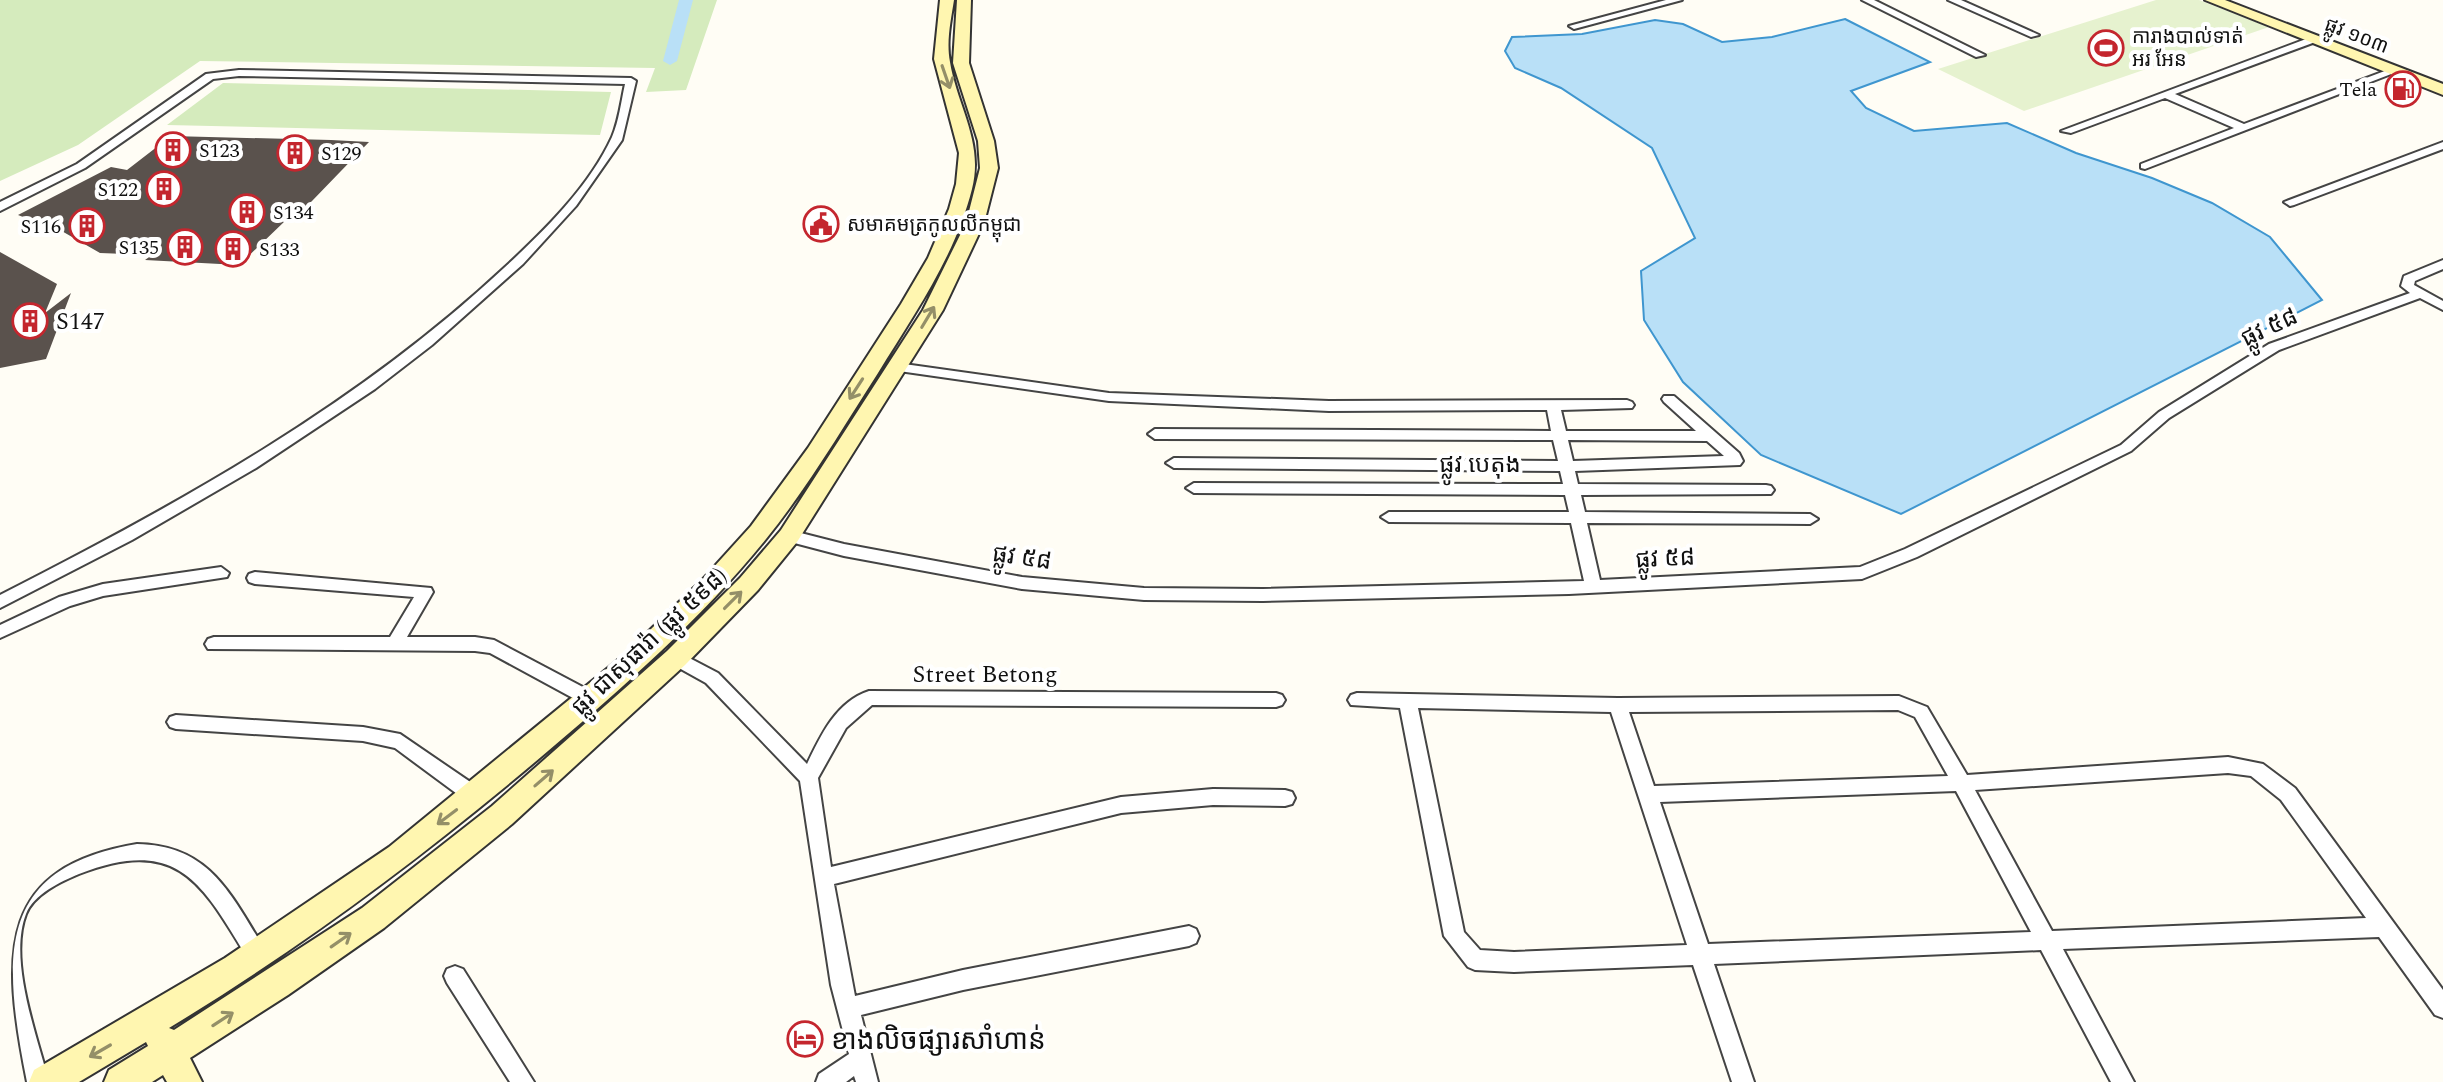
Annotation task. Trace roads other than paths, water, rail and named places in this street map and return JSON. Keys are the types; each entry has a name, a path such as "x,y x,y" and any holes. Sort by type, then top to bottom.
{"main road":[{"name":"ផ្លូវ ជាសុផារ៉ា (ផ្លូវ ៥៩៨)","path":"46,1082 154,1021 257,955 348,893 475,796 590,699 721,576 760,531 817,451 909,308 940,250 965,186 968,168 961,118 942,65 947,0"},
{"name":"ផ្លូវ ជាសុផារ៉ា (ផ្លូវ ៥៩៨)","path":"121,1082 177,1068 502,815 676,658 749,584 789,536 933,310 963,251 986,186 989,168 986,141 961,63 964,0"},
{"name":"ផ្លូវ ១០៣","path":"2212,0 2443,90"},
{"path":"154,1021 177,1068"}],"street":[{"path":"1574,26 1677,0"},
{"path":"1867,0 1980,55"},
{"path":"1953,0 2034,35"},
{"path":"2067,131 2314,39"},
{"path":"2145,166 2394,71"},
{"path":"0,207 81,166 210,76 239,73 631,81 617,137 592,178 549,231 440,334 322,419 223,480 79,562 0,602"},
{"path":"2167,95 2243,128"},
{"path":"2290,202 2443,145"},
{"path":"2443,264 2409,279 2407,286 2443,306"},
{"name":"ផ្លូវ ៥៨","path":"789,536 844,550 1022,583 1144,594 1263,595 1569,588 1862,573 2126,448 2164,415 2274,347 2420,294"},
{"path":"897,367 1109,397 1329,406 1627,405"},
{"path":"1174,463 1566,466 1735,461 1669,399"},
{"path":"1553,405 1593,585"},
{"path":"1155,434 1710,436"},
{"path":"1259,488 1261,464"},
{"name":"ផ្លូវ បេតុង","path":"1194,488 1766,490"},
{"path":"1389,517 1810,519"},
{"path":"0,632 65,601 103,590 221,573"},
{"path":"255,578 425,592 395,644"},
{"path":"214,644 494,647 590,699"},
{"path":"676,658 712,678 809,778 823,878 847,1008 867,1082"},
{"name":"Street Betong","path":"809,778 840,719 850,708 869,698 1276,700"},
{"path":"1357,700 1618,705 1899,703 1921,712 1963,783 2123,1082"},
{"path":"1408,701 1454,936 1475,960 1514,962 2383,927"},
{"path":"1618,705 1743,1082"},
{"path":"176,722 363,734 400,742 475,796"},
{"path":"1648,794 1963,783 2228,765 2256,769 2288,794 2443,1008"},
{"path":"823,878 1121,805 1213,797 1285,798"},
{"path":"38,1082 10,970 15,912 25,896 39,883 91,862 131,852 157,851 178,858 205,880 257,955"},
{"path":"847,1008 963,980 1189,936"},
{"path":"455,976 523,1082"},
{"path":"827,1082 859,1060"}],"water":[{"path":"1845,19 1930,62 1851,91 1866,108 1914,131 2007,123 2076,153 2152,178 2212,203 2270,237 2322,300 1901,514 1761,455 1683,382 1644,320 1641,271 1695,238 1652,148 1561,88 1515,68 1505,51 1512,37 1582,34 1655,20 1683,24 1722,42 1772,37"}],"waterway":[{"path":"670,61 686,0"}],"place":[{"name":"ការាងបាល់ទាត់ អរ អែន","path":"2106,48"},
{"name":"Tela","path":"2403,89"},
{"name":"S123","path":"173,150"},
{"name":"S129","path":"295,153"},
{"name":"S122","path":"164,189"},
{"name":"S134","path":"247,212"},
{"name":"សមាគមត្រកូលលីកម្ពុជា","path":"821,224"},
{"name":"S116","path":"87,226"},
{"name":"S135","path":"185,247"},
{"name":"S133","path":"233,249"},
{"name":"S147","path":"30,321"},
{"name":"ខាងលិចផ្សារសាំហាន់","path":"805,1039"}]}
